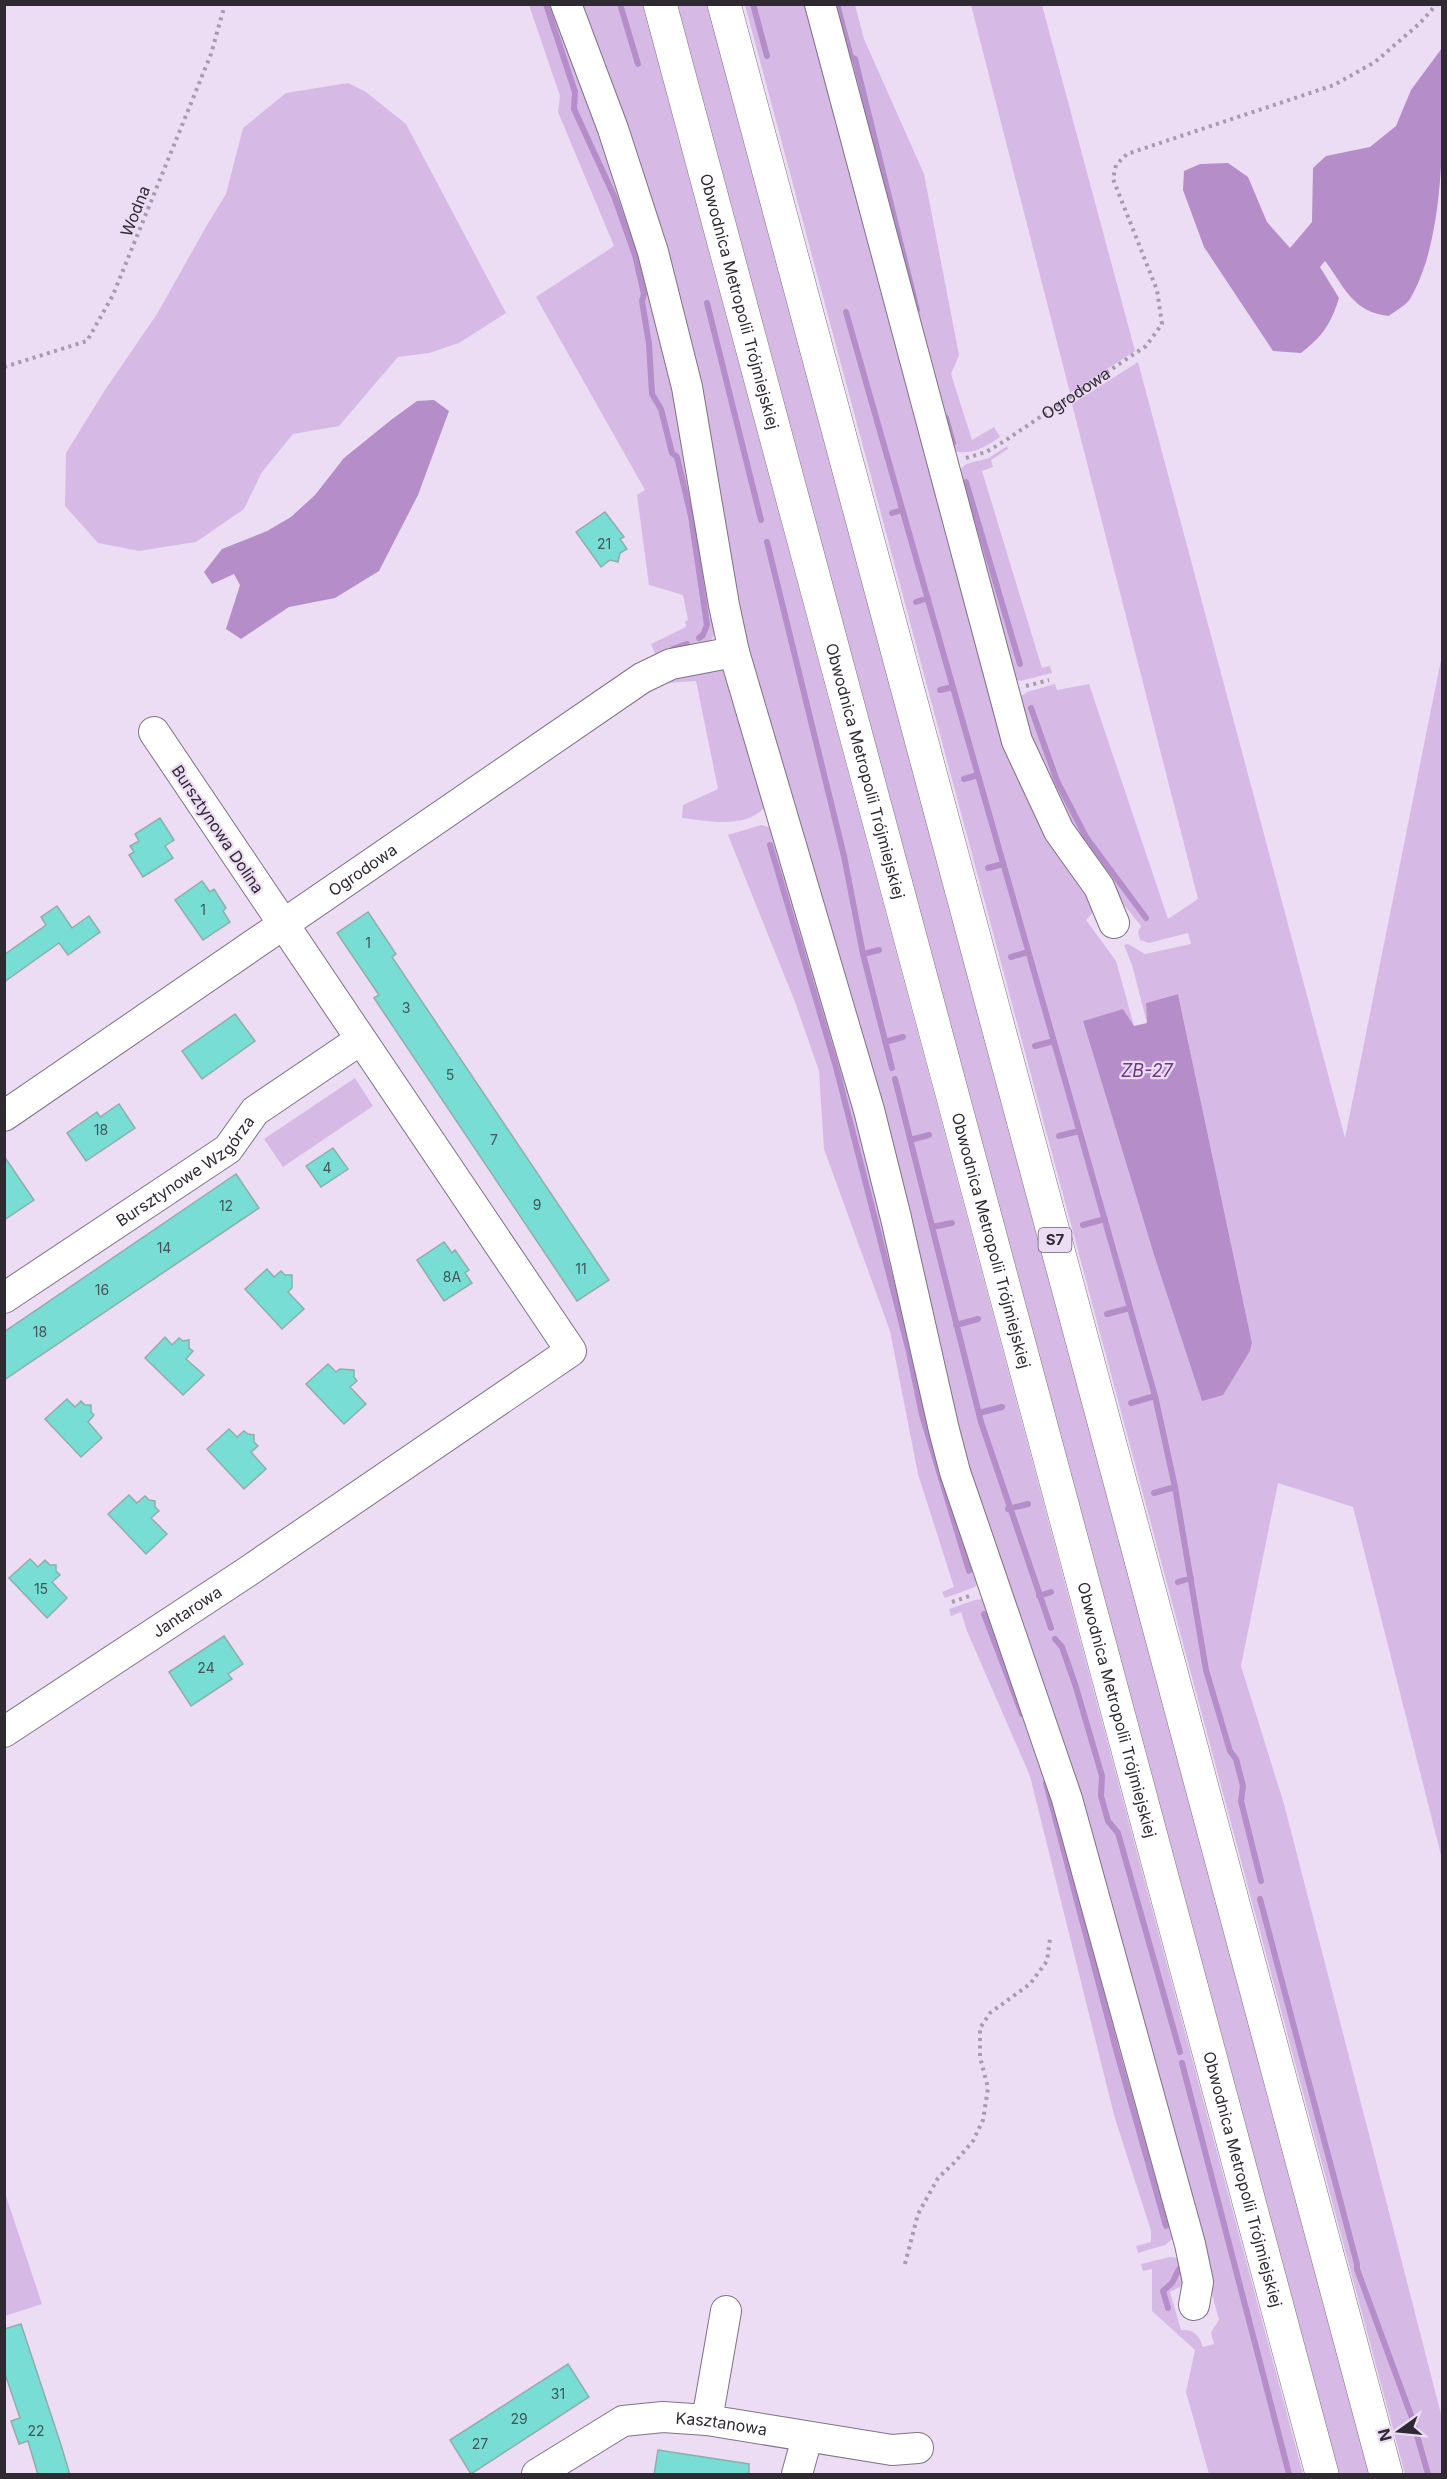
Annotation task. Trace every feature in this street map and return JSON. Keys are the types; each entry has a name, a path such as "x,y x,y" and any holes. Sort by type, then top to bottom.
{"highway":[{"name":"Obwodnica Metropolii Trójmiejskiej","path":"660,4 1322,2475"},
{"name":"S7","path":"724,4 1386,2475"}],"street":[{"path":"566,4 613,129 653,252 687,387 734,652 869,1110 955,1472 1067,1799 1190,2244 1198,2282 1194,2305"},
{"path":"820,4 1017,741 1059,831 1099,887 1114,923"},
{"name":"Ogrodowa","path":"4,1116 642,678 671,664 734,652"},
{"name":"Bursztynowa Dolina","path":"154,732 283,926"},
{"path":"283,926 360,1040"},
{"name":"Bursztynowe Wzgórza","path":"4,1298 228,1149 255,1111 360,1040"},
{"name":"Jantarowa","path":"4,1732 571,1351 360,1040"},
{"path":"707,2420 726,2311"},
{"name":"Kasztanowa","path":"537,2475 623,2421 663,2417 707,2420 892,2450 918,2448"},
{"path":"796,2475 807,2438"}],"path":[{"name":"Wodna","path":"4,367 87,341 118,284 211,54 225,4"},
{"name":"Ogrodowa","path":"980,454 1003,442 1146,346 1162,324 1157,290 1113,179 1116,165 1127,154 1334,85 1375,62 1419,24 1437,4"},
{"path":"905,2264 918,2214 938,2178 972,2141 983,2121 988,2088 980,2057 980,2028 990,2013 1030,1984 1047,1960 1050,1939"}],"shaded area":[{"path":"712,4 1373,2474 1337,2474 676,5"},
{"path":"529,5 556,5 659,306 717,630 709,644 659,663 651,644 686,627 685,621 688,620 683,595 649,585 637,495 645,490 536,297 614,246 558,112 560,96"},
{"path":"574,5 643,5 1303,2474 1209,2474 1186,2392 1195,2350 1152,2311 1152,2269 1143,2271 1141,2264 1170,2257 1178,2258 1185,2281 1180,2287 1170,2292 1181,2330 1195,2334 1203,2347 1214,2344 1211,2332 1219,2320 1202,2257 988,1541 756,702"},
{"path":"745,5 812,5 1004,720 1095,910 1086,920 1116,961 1134,1026 1123,1009 1083,1021 1154,1255 1202,1400 1223,1394 1250,1351 1252,1343 1178,994 1146,1003 1147,1023 1132,965 1124,945 1128,944 1145,954 1191,944 1188,933 1149,943 1140,940 1138,932 1141,926 1109,886 1039,772 1020,697 1027,692 1055,684 1057,690 1089,684 1168,919 1198,899 1072,404 1138,362 1345,1138 1442,655 1442,1859 1353,1507 1278,1483 1241,1666 1284,1804 1442,2418 1442,2474 1405,2474"},
{"path":"829,5 855,5 864,39 924,174 959,355 951,374 972,440 994,427 1000,437 978,449 967,452 954,451"},
{"path":"971,5 1042,5 1135,351 1070,393"},
{"path":"348,83 366,92 406,124 506,313 459,343 429,353 398,357 339,426 293,434 262,472 244,509 196,542 139,551 98,543 65,506 66,453 105,390 157,314 226,194 243,128 286,93"},
{"path":"1007,446 1008,449 991,460 993,467 982,471 1042,668 1050,666 1052,673 1020,681 1011,677 958,472 966,464 989,458"},
{"path":"720,668 725,672 764,808 756,815 736,821 714,822 682,818 683,805 718,789 696,681 667,683 664,672"},
{"path":"761,825 772,828 839,1040 980,1579 975,1587 945,1598 942,1592 954,1587 918,1474 890,1331 824,1149 819,1071 795,1002 728,835"},
{"path":"355,1078 373,1106 283,1167 264,1139"},
{"path":"983,1599 1018,1679 1175,2237 1165,2245 1138,2253 1136,2246 1151,2242 1151,2231 1114,2115 1030,1776 967,1631 961,1612 951,1616 949,1609"},
{"path":"4,2190 42,2304 5,2316 4,2316"}],"water":[{"path":"1442,48 1442,144 1437,212 1431,244 1422,273 1410,299 1389,316 1376,314 1358,304 1351,297 1325,261 1320,267 1339,298 1329,323 1315,341 1301,353 1273,351 1204,247 1183,190 1184,171 1200,164 1228,163 1248,177 1267,222 1290,248 1312,222 1313,168 1326,156 1370,147 1396,126 1411,90"},
{"path":"434,400 449,411 418,495 379,571 335,598 289,607 241,639 226,629 240,585 234,574 212,584 204,572 222,549 267,531 291,517 315,495 344,458 417,401"},
{"name":"ZB-27","path":"1178,994 1252,1343 1250,1351 1223,1395 1202,1401 1154,1255 1083,1021 1123,1009 1134,1026 1147,1023 1146,1003"}],"building":[{"path":"605,512 624,537 620,539 627,549 620,553 618,562 610,560 601,567 576,532"},
{"path":"160,818 174,840 165,846 173,858 143,877 129,855 134,852 130,846 139,841 135,834"},
{"path":"202,881 210,892 214,889 226,908 223,911 230,922 203,940 175,900"},
{"path":"57,906 72,928 89,916 100,932 68,955 59,943 4,982 4,955 46,925 41,917"},
{"path":"368,912 396,954 392,957 609,1280 577,1301 374,998 379,995 337,933"},
{"path":"235,1014 255,1041 202,1079 182,1051"},
{"path":"119,1104 135,1128 86,1161 67,1133 97,1112 100,1117"},
{"path":"333,1148 348,1169 321,1187 306,1166"},
{"path":"4,1156 34,1200 4,1220"},
{"path":"236,1174 259,1208 4,1380 4,1332"},
{"path":"444,1242 452,1253 455,1250 469,1270 465,1273 472,1283 444,1301 417,1260"},
{"path":"267,1269 274,1277 281,1271 285,1275 292,1275 292,1288 288,1292 304,1309 282,1329 245,1289"},
{"path":"165,1337 172,1345 179,1338 183,1341 189,1340 189,1348 193,1351 186,1359 204,1375 183,1395 145,1358"},
{"path":"328,1364 336,1372 340,1369 354,1370 354,1377 357,1381 350,1387 366,1404 344,1424 306,1384"},
{"path":"67,1399 75,1407 81,1401 85,1405 91,1405 91,1412 94,1415 88,1422 102,1438 81,1457 45,1419"},
{"path":"229,1429 237,1437 244,1431 254,1435 254,1442 258,1446 251,1452 266,1469 244,1489 207,1449"},
{"path":"129,1495 137,1503 145,1496 155,1501 155,1507 159,1511 151,1518 167,1534 146,1554 108,1514"},
{"path":"30,1559 38,1567 45,1560 50,1565 56,1565 56,1571 60,1575 52,1582 67,1598 47,1618 9,1578"},
{"path":"224,1636 243,1664 228,1674 232,1679 191,1706 169,1672"},
{"path":"21,2324 70,2475 38,2475 28,2441 19,2444 11,2421 20,2418 4,2371 4,2329"},
{"path":"568,2364 589,2397 471,2474 450,2440"},
{"path":"658,2450 749,2464 749,2475 654,2475"}],"waterway":[{"path":"546,4 575,92 574,109 614,196 635,255 644,294 642,301 649,344 652,394 661,409 672,453 677,457 691,516 707,625 703,635 699,638"},
{"path":"620,4 638,64"},
{"path":"753,4 767,56"},
{"path":"837,4 851,57 855,59 917,310"},
{"path":"707,303 761,520"},
{"path":"846,312 1155,1396 1175,1487 1206,1670 1230,1751 1236,1759 1243,1786 1241,1801 1261,1881"},
{"path":"946,418 953,443"},
{"path":"966,482 1020,664"},
{"path":"892,513 902,510"},
{"path":"767,542 844,856 863,954 892,1068"},
{"path":"916,602 928,598"},
{"path":"673,649 687,644"},
{"path":"940,690 953,687"},
{"path":"1031,708 1057,781 1086,837 1146,918"},
{"path":"964,779 978,775"},
{"path":"770,845 836,1067 909,1352 922,1415 969,1571"},
{"path":"988,868 1003,864"},
{"path":"863,954 879,950"},
{"path":"1011,957 1028,952"},
{"path":"885,1042 903,1037"},
{"path":"1035,1046 1054,1041"},
{"path":"895,1079 981,1422 1051,1628"},
{"path":"1059,1136 1079,1131"},
{"path":"910,1140 929,1135"},
{"path":"1083,1225 1105,1219"},
{"path":"932,1227 952,1223"},
{"path":"1107,1314 1130,1308"},
{"path":"956,1325 978,1319"},
{"path":"1131,1403 1155,1396"},
{"path":"979,1413 1002,1407"},
{"path":"1154,1493 1175,1487"},
{"path":"1008,1509 1028,1504"},
{"path":"1178,1582 1191,1578"},
{"path":"1039,1596 1051,1592"},
{"path":"984,1614 1022,1714"},
{"path":"1055,1639 1062,1647 1075,1684 1102,1776 1101,1796 1108,1821 1118,1833 1180,2052"},
{"path":"1046,1783 1117,2053 1166,2226"},
{"path":"1260,1899 1357,2269 1412,2418 1428,2474"},
{"path":"1182,2063 1289,2474"},
{"path":"1168,2308 1163,2291 1172,2283 1179,2269"}]}
